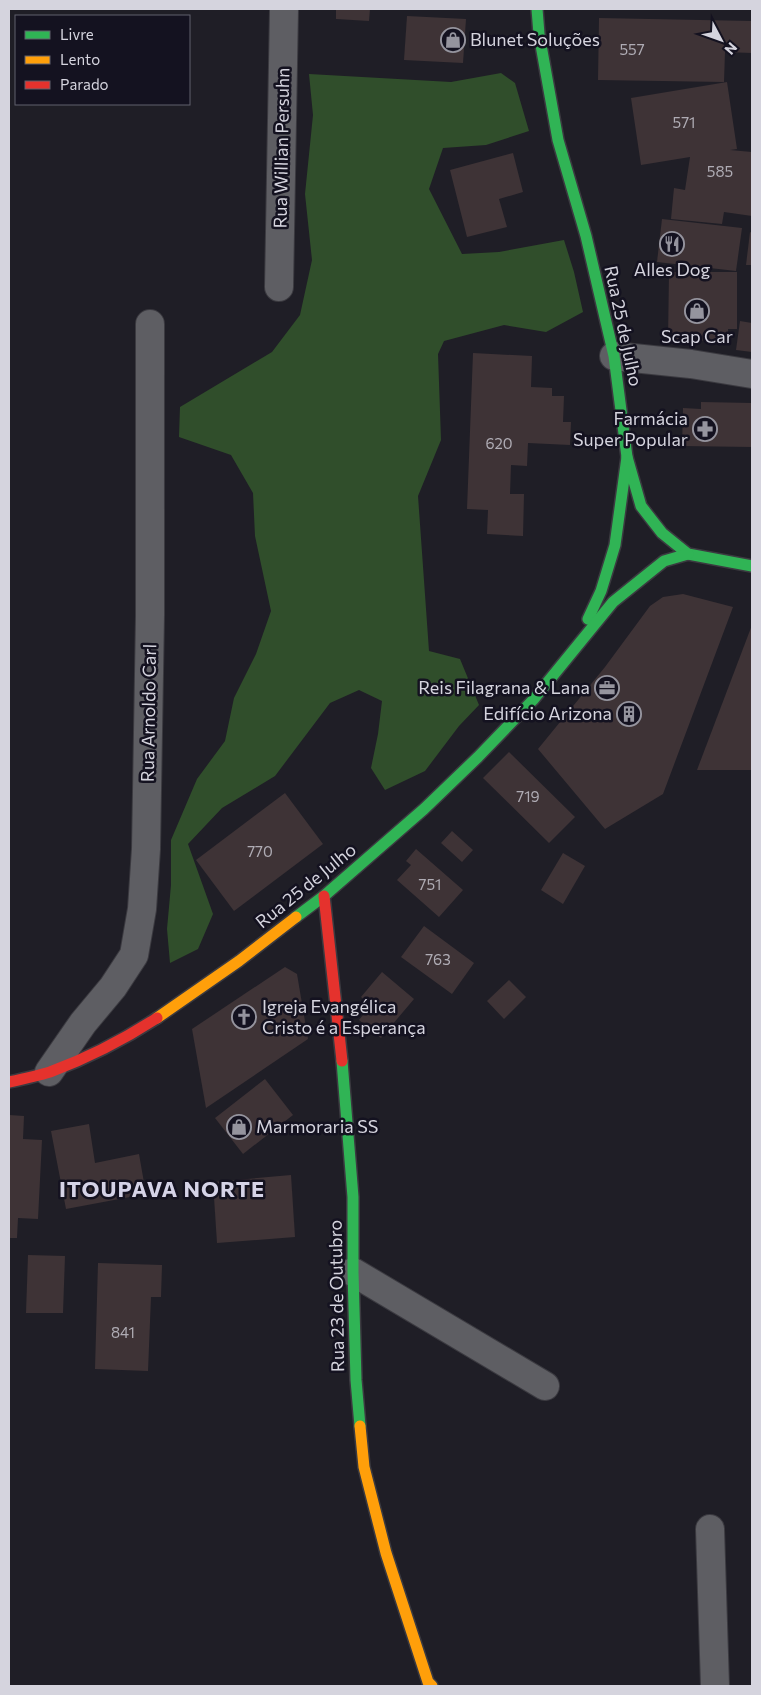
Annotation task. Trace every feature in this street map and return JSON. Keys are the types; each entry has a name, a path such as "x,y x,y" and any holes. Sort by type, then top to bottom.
{"main road":[{"name":"Rua 25 de Julho","path":"537,9 539,34 558,140 586,236 614,356 627,457 615,545 600,591 574,648"},
{"path":"627,457 641,506 662,534 688,554 752,566"},
{"name":"Rua 25 de Julho","path":"9,1082 49,1072 90,1056 129,1036 166,1013 239,961 324,896 424,809 478,757 532,700 613,602 664,561 688,554"},
{"name":"Rua 23 de Outubro","path":"324,896 343,1067 352,1187 356,1380 364,1467 386,1553 429,1685"}],"street":[{"name":"Rua Willian Persuhn","path":"279,287 284,9"},
{"name":"Rua Arnoldo Carl","path":"49,1072 134,956 142,909 146,849 150,615 150,324"},
{"path":"614,356 691,364 752,374"},
{"path":"353,1272 545,1386"},
{"path":"710,1529 715,1686"}],"green space":[{"path":"501,73 515,83 529,131 486,145 443,148 429,189 462,254 499,252 564,240 574,272 583,312 546,332 504,325 444,341 438,354 441,440 418,496 429,651 460,659 479,705 459,726 425,771 385,790 371,768 382,701 359,690 330,703 275,776 222,808 188,844 213,914 198,949 170,963 167,929 171,885 171,840 197,779 225,741 234,698 256,654 271,611 255,536 253,493 231,455 179,437 180,407 272,352 300,315 312,260 305,194 313,115 309,74 451,82"}],"building":[{"path":"336,9 370,9 369,21 336,19"},
{"path":"407,16 466,19 463,63 404,60"},
{"path":"599,18 752,21 752,53 725,52 724,82 598,80"},
{"path":"727,82 737,149 730,150 752,152 752,216 724,212 722,224 671,219 674,188 685,190 690,157 641,165 631,98"},
{"path":"513,153 523,192 499,199 507,227 467,237 450,170"},
{"path":"662,219 742,228 736,271 657,262"},
{"path":"750,232 752,233 752,265 746,265"},
{"path":"669,272 737,272 737,329 728,329 729,341 668,340"},
{"path":"740,321 752,323 752,352 736,350"},
{"path":"473,353 532,356 531,387 552,388 552,396 564,396 563,422 571,422 570,445 528,443 527,466 511,465 510,494 524,494 523,536 487,534 488,510 467,509"},
{"path":"701,402 752,403 752,447 682,446 683,408 701,409"},
{"name":"Edifício Arizona","path":"683,594 733,607 663,794 605,829 538,749 605,667 650,606 663,597"},
{"path":"752,625 752,770 697,770"},
{"path":"509,752 575,817 549,843 483,778"},
{"path":"285,793 323,844 234,911 196,860"},
{"path":"452,831 473,850 462,862 441,843"},
{"path":"416,849 463,890 439,917 397,880 411,865 406,861"},
{"path":"563,853 585,866 563,904 541,890"},
{"path":"424,926 474,963 452,994 401,957"},
{"path":"285,967 297,974 308,1039 206,1108 192,1029"},
{"path":"382,972 414,999 381,1038 359,1020 371,1005 361,997"},
{"path":"509,980 526,997 504,1019 487,1001"},
{"path":"265,1079 293,1115 243,1154 215,1118"},
{"path":"9,1115 24,1116 23,1139 42,1140 38,1219 18,1218 17,1238 9,1238"},
{"path":"89,1124 95,1163 139,1154 146,1194 66,1209 51,1131"},
{"path":"291,1175 295,1237 217,1243 213,1182"},
{"path":"28,1255 65,1256 63,1313 26,1313"},
{"path":"98,1263 162,1265 161,1297 151,1297 148,1371 95,1369"}],"traffic: fast":[{"path":"537,9 539,34 558,140 586,236 614,356 627,457 641,506 662,533 688,554 752,566"},
{"path":"588,619 601,591 615,545 627,457"},
{"path":"296,917 324,896 424,809 478,757 533,700 613,602 664,561 688,554"},
{"path":"342,1061 353,1197 356,1380 360,1426"}],"traffic: slow":[{"path":"157,1018 239,961 296,917"},
{"path":"360,1426 364,1467 386,1553 428,1682 432,1686"}],"traffic: jam":[{"path":"324,896 342,1061"},
{"path":"9,1082 50,1072 92,1055 157,1018"}],"place":[{"name":"Blunet Soluções","path":"453,40"},
{"name":"Alles Dog","path":"672,244"},
{"name":"Scap Car","path":"697,311"},
{"name":"Farmácia Super Popular","path":"705,429"},
{"name":"Reis Filagrana & Lana","path":"607,688"},
{"name":"Edifício Arizona","path":"629,714"},
{"name":"Igreja Evangélica Cristo é a Esperança","path":"244,1017"},
{"name":"Marmoraria SS","path":"239,1127"}],"district":[{"name":"ITOUPAVA NORTE","path":"162,1189"}]}
